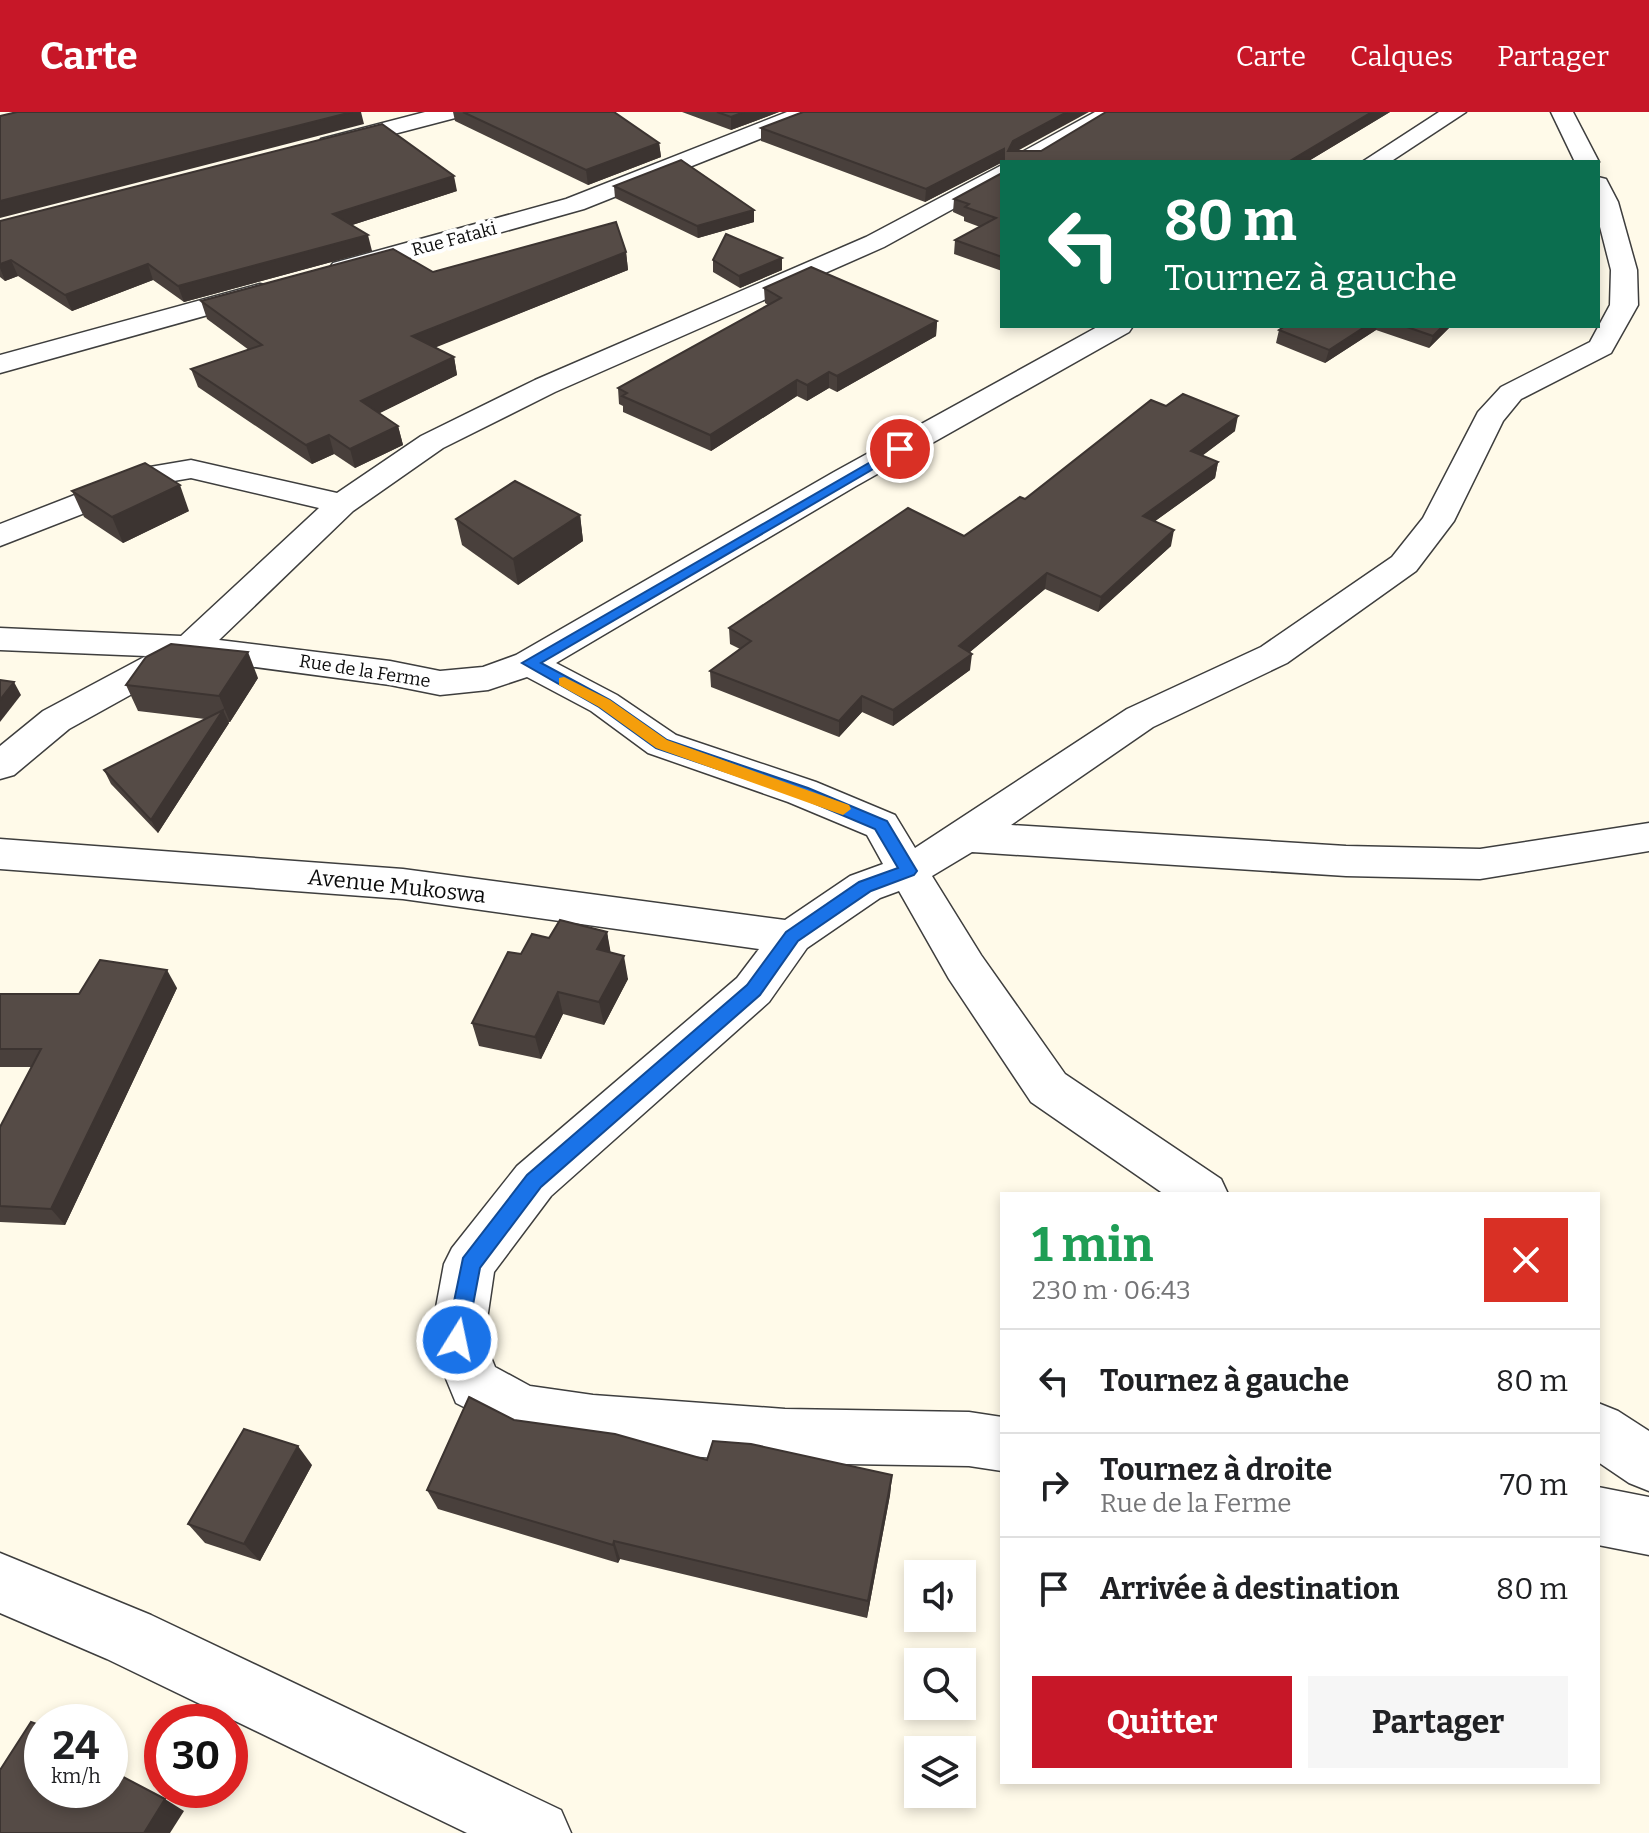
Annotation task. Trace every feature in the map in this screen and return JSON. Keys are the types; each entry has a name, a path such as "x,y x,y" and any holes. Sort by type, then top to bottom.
{"street":[{"path":"306,150 451,112"},
{"name":"Rue Fataki","path":"320,275 561,208 807,112"},
{"path":"1025,160 1111,112"},
{"path":"1377,160 1455,112"},
{"path":"1562,112 1586,160"},
{"path":"0,766 56,720 190,647 342,504 432,442 545,386 875,242 1000,173"},
{"path":"1000,1444 969,1439 785,1436 593,1422 523,1411 475,1385 457,1340 470,1264 534,1181 753,990 792,937 865,887 908,871 965,837 1140,718 1274,655 1404,564 1438,521 1489,418 1511,393 1601,347 1624,305 1624,270 1600,188"},
{"path":"0,364 290,283"},
{"name":"Rue de la Ferme","path":"0,639 190,647 390,673 440,683 488,678 529,663 845,479 1115,328"},
{"path":"0,536 155,475 191,469 342,504"},
{"path":"529,663 604,703 662,744 802,792 881,825 965,967 1048,1088 1200,1192"},
{"path":"965,837 1346,861 1480,864 1649,837"},
{"name":"Avenue Mukoswa","path":"0,854 403,884 792,937"},
{"path":"1600,1431 1649,1463"},
{"path":"1600,1516 1649,1526"},
{"path":"0,1583 129,1637 538,1833"}],"building":[{"path":"17,112 352,112 0,201 0,116"},
{"path":"463,112 614,112 659,143 586,170"},
{"path":"717,112 744,112 731,117"},
{"path":"803,112 1067,112 1013,141 1008,151 1041,151 1106,112 1372,112 1291,160 1004,160 1004,149 926,189 761,128"},
{"path":"382,124 454,176 333,214 368,235 178,286 148,264 65,295 11,260 0,264 0,221"},
{"path":"681,160 754,210 697,226 614,186"},
{"path":"1000,174 1000,256 955,240 996,218 965,207 969,204 954,199"},
{"path":"616,222 626,252 412,336 454,357 361,401 398,426 350,449 329,435 306,445 191,369 262,345 201,301 393,249 433,272"},
{"path":"726,234 782,258 739,276 713,260"},
{"path":"811,267 937,321 837,376 829,372 807,385 797,380 710,435 622,396 627,393 618,388 781,298 764,288"},
{"path":"1282,328 1363,328 1329,350 1279,330"},
{"path":"1410,328 1441,328 1433,336"},
{"path":"1183,394 1238,416 1191,451 1218,462 1143,516 1174,530 1101,597 1047,573 959,646 972,654 893,710 862,696 839,721 710,671 751,641 729,628 908,508 964,536 1020,497 1025,499 1151,400 1166,406"},
{"path":"145,463 180,485 112,517 72,491"},
{"path":"515,481 580,515 513,559 456,519"},
{"path":"171,644 248,652 219,696 126,685 146,657"},
{"path":"0,680 14,682 0,700"},
{"path":"223,710 151,820 104,770"},
{"path":"560,920 607,932 597,949 624,956 599,1002 558,992 535,1037 472,1023 508,952 521,954 532,934 549,938"},
{"path":"100,960 167,970 51,1209 0,1206 0,1127 41,1049 0,1049 0,994 79,994"},
{"path":"469,1397 514,1420 615,1434 707,1460 713,1441 751,1444 892,1475 868,1601 614,1541 613,1545 427,1490"},
{"path":"244,1429 298,1446 244,1544 188,1524"},
{"path":"24,1733 24,1808 128,1808 128,1779 144,1788 144,1808 159,1808 144,1833 0,1833 0,1770"}],"slow traffic":[{"path":"564,681 604,703 662,744 843,809"}],"route":[{"path":"457,1340 470,1264 534,1181 753,990 792,937 865,887 908,871 881,825 802,792 662,744 604,703 529,663 900,449"}]}
